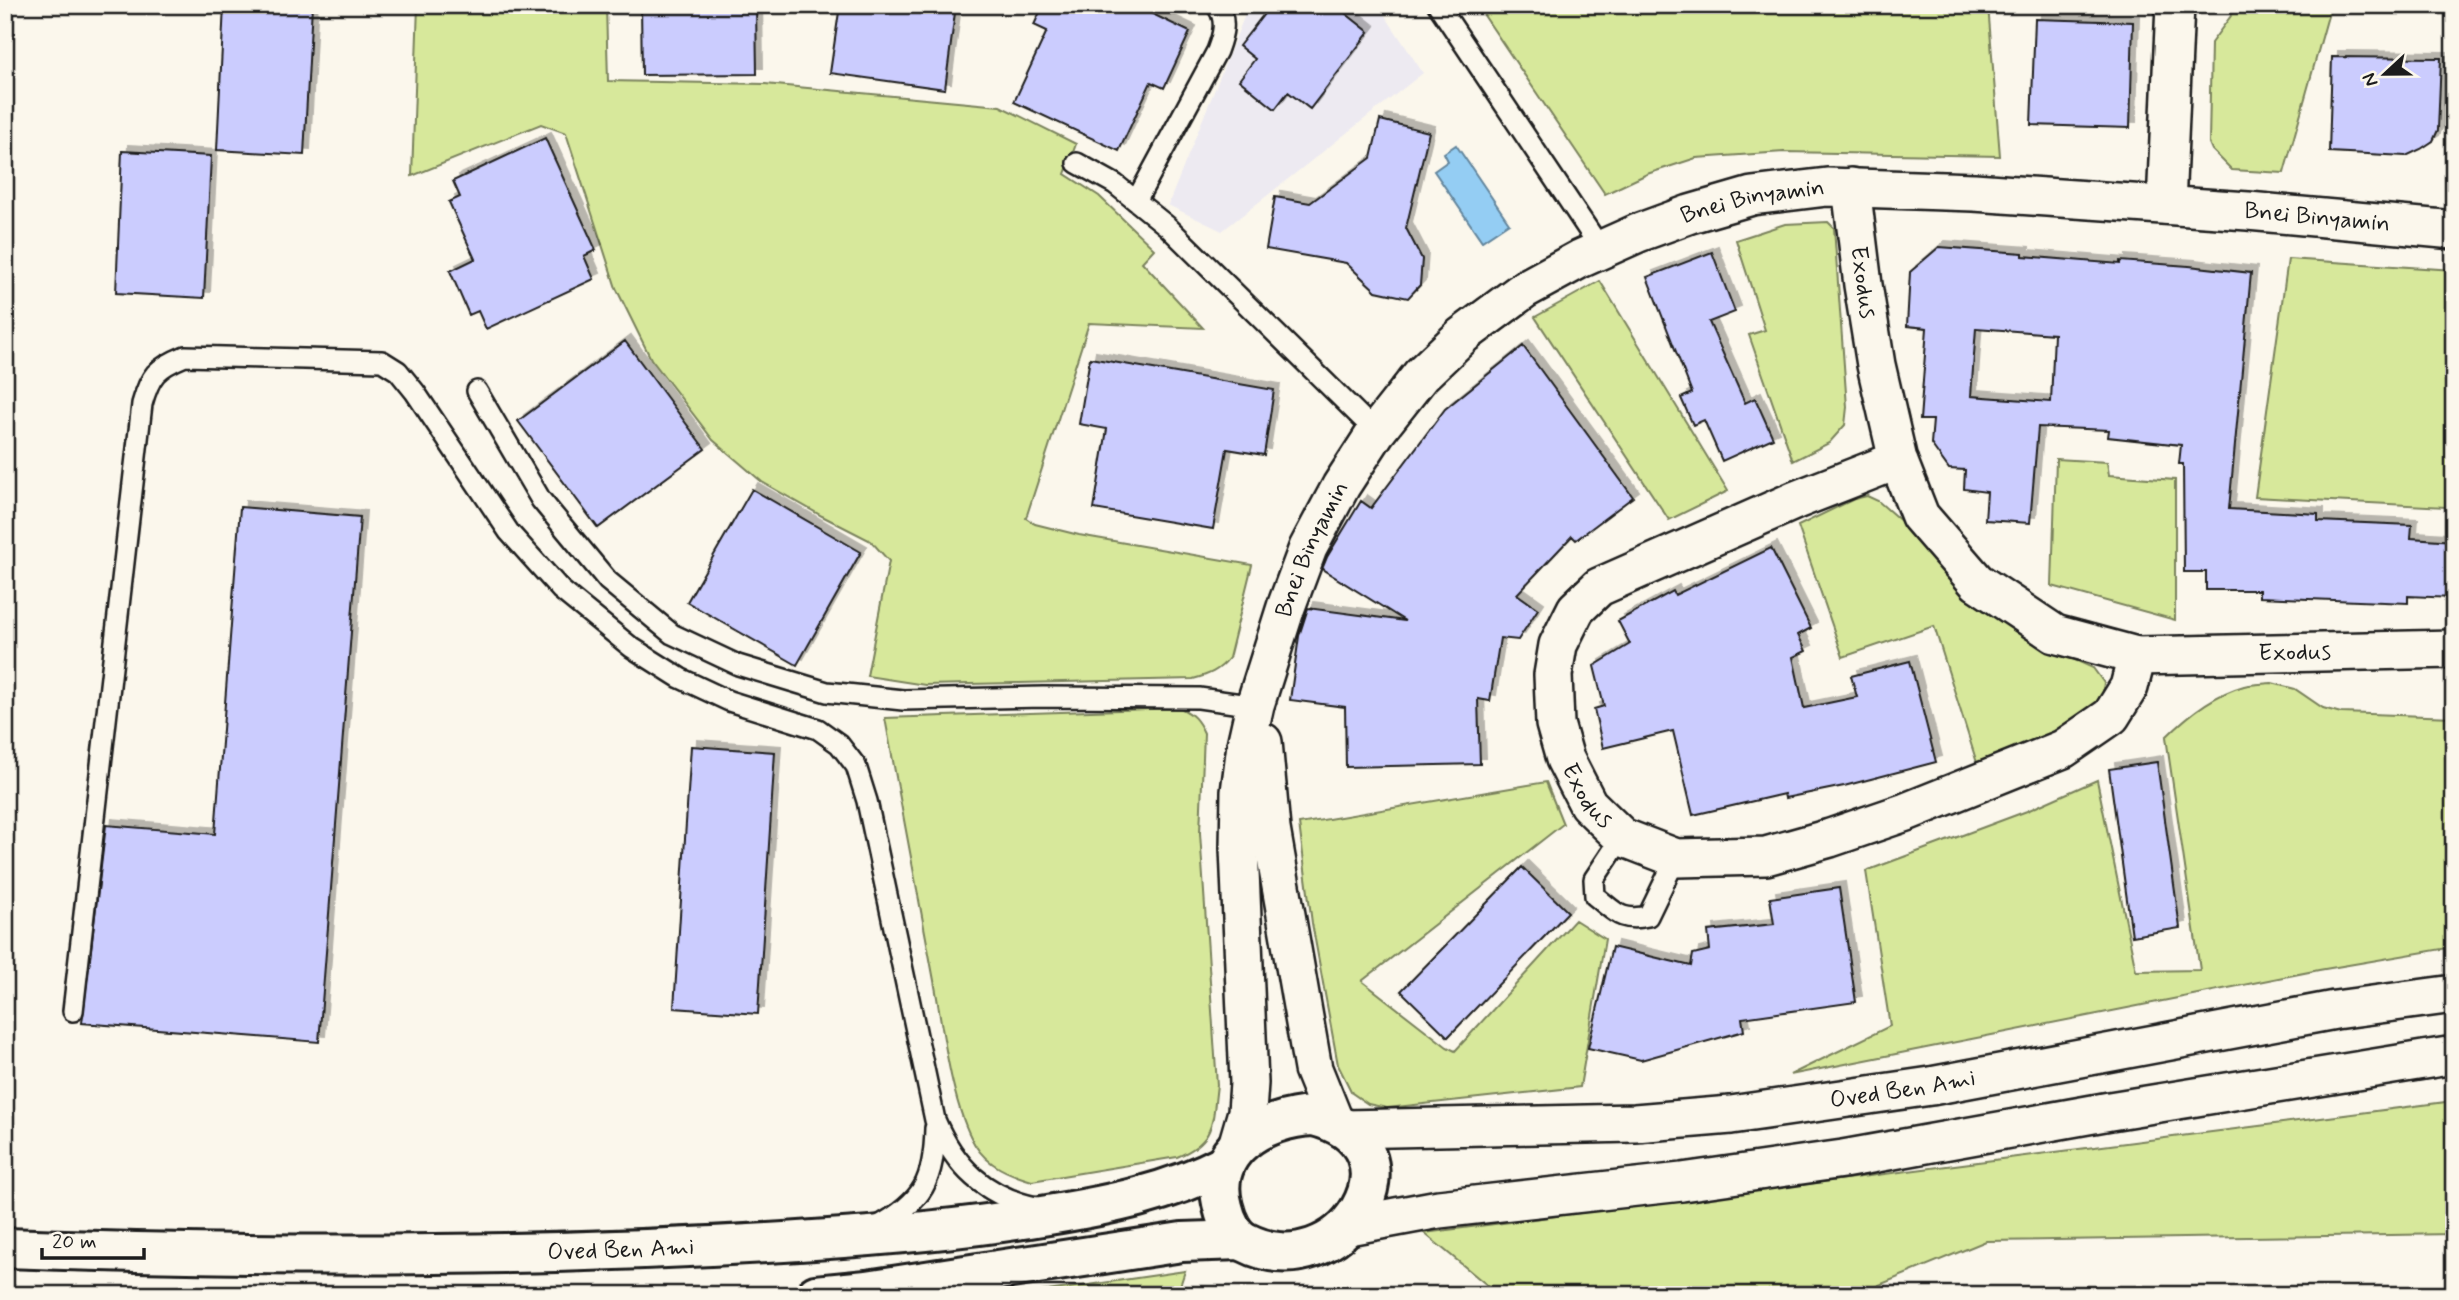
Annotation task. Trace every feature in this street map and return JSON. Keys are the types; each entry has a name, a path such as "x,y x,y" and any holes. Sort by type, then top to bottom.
{"street":[{"path":"2166,205 2175,5"},
{"name":"Bnei Binyamin","path":"1232,1154 1247,1112 1250,1083 1239,848 1240,792 1245,745 1259,706 1270,657 1308,548 1341,486 1376,432 1421,375 1463,335 1525,289 1638,233 1752,196 1827,187 1974,192 2166,205 2454,230"},
{"name":"Exodus","path":"1851,187 1876,365 1898,460 1920,516 1977,582 2055,634 2137,656 2454,649"},
{"name":"Exodus","path":"1898,460 1796,500 1599,587 1576,609 1558,645 1553,676 1555,724 1565,759 1588,804 1622,837 1676,858 1766,856 1906,812 2063,749 2111,716 2129,687 2137,656"},
{"name":"Bnei Binyamin","path":"1259,706 1273,843 1313,1069 1339,1125"},
{"name":"Oved Ben Ami","path":"1339,1125 1636,1123 1731,1115 1931,1086 2335,1010 2454,994"},
{"path":"1348,1226 1439,1209 1682,1182 1843,1159 2110,1111 2454,1055"},
{"path":"1314,1116 1339,1125 1358,1141 1366,1158 1370,1177 1361,1212 1328,1241 1307,1250 1283,1252 1261,1249 1241,1240 1230,1227 1220,1196 1220,1181 1232,1154 1279,1121 1314,1116"},
{"name":"Oved Ben Ami","path":"5,1248 192,1255 466,1255 675,1250 859,1237 957,1228 1126,1201 1171,1189 1232,1154"},
{"path":"816,1295 867,1290 1182,1242 1241,1240"}],"lane":[{"path":"1136,201 1217,51 1224,22 1216,5"},
{"path":"1438,5 1601,249"},
{"path":"1077,163 1115,184 1167,226 1376,432"},
{"path":"73,1011 142,404 149,380 164,365 185,356 382,361 398,371 415,391 509,532 561,590 631,647 680,678 729,701 818,729 839,744 856,766 870,815 935,1120 945,1144 978,1182 1000,1196 1063,1213"},
{"path":"477,391 541,500 608,581 672,634 738,666 827,692 903,700 1043,696 1199,698 1259,706"},
{"path":"1622,837 1594,879 1595,896 1623,918 1648,916 1676,858"},
{"path":"859,1237 900,1212 917,1196 930,1177 934,1157 935,1120"}],"shaded area":[{"path":"1249,5 1378,5 1423,73 1222,231 1168,205"}],"green space":[{"path":"418,5 606,5 608,81 765,84 1000,106 1076,144 1065,174 1099,196 1154,249 1142,262 1203,328 1089,323 1026,518 1035,524 1079,535 1252,565 1229,658 1213,672 1193,679 925,685 867,676 889,561 871,541 762,482 713,440 651,359 616,288 566,133 541,124 412,176"},
{"path":"1477,5 1988,5 2000,156 1784,152 1696,158 1647,174 1605,194"},
{"path":"2239,5 2331,5 2284,173 2232,170 2212,150 2209,143 2211,43"},
{"path":"1828,222 1834,228 1847,407 1845,425 1829,443 1793,461 1749,335 1765,330 1736,240 1785,224"},
{"path":"2288,259 2454,270 2454,431 2446,507 2255,497"},
{"path":"1600,281 1728,491 1669,520 1535,317"},
{"path":"2056,459 2107,462 2109,475 2175,480 2175,620 2052,586"},
{"path":"1867,496 1878,501 1902,522 1951,581 2026,638 2093,668 2104,683 2103,693 2095,705 2046,735 1977,763 1934,626 1843,657 1798,526 1854,499"},
{"path":"2272,683 2295,689 2323,708 2341,713 2454,717 2454,947 2319,970 1790,1075 1890,1026 1866,871 2027,811 2097,780 2136,971 2200,970 2166,737 2192,714 2223,694 2244,686"},
{"path":"1180,708 1195,718 1204,733 1200,833 1217,1085 1210,1129 1199,1144 1177,1157 1032,1181 1007,1172 986,1158 975,1145 960,1110 945,1046 885,718"},
{"path":"1546,782 1563,824 1362,981 1455,1051 1575,920 1605,939 1580,1087 1387,1108 1368,1104 1352,1093 1338,1065 1312,923 1299,824"},
{"path":"2454,1101 2454,1234 1986,1241 1855,1295 1499,1295 1424,1233"},
{"path":"1185,1271 1177,1295 1020,1295"}],"water":[{"path":"1456,145 1509,223 1482,241 1434,171 1448,161 1444,153"}],"building":[{"path":"224,5 312,5 304,155 217,150"},
{"path":"641,5 756,5 757,74 642,75"},
{"path":"840,5 956,5 945,89 830,73"},
{"path":"1043,5 1134,5 1190,32 1164,88 1151,82 1119,151 1014,102 1047,31 1034,25"},
{"path":"1271,5 1335,5 1369,32 1310,109 1288,92 1275,109 1239,80 1255,59 1239,46"},
{"path":"2035,19 2133,22 2130,128 2031,125"},
{"path":"2332,57 2441,58 2438,130 2433,141 2406,156 2329,152"},
{"path":"1380,120 1429,132 1406,228 1422,259 1420,285 1408,298 1376,291 1346,263 1266,249 1275,197 1310,203 1371,158"},
{"path":"545,138 596,250 584,256 594,279 486,329 478,311 469,315 450,271 475,259 449,202 460,197 453,181"},
{"path":"122,151 211,156 204,298 116,293"},
{"path":"1939,247 2251,273 2229,509 2318,514 2318,521 2412,525 2411,538 2454,541 2454,598 2408,596 2408,603 2259,597 2259,590 2206,590 2206,572 2184,572 2183,464 2179,464 2181,445 2108,437 2109,430 2038,427 2030,523 1985,520 1987,492 1964,489 1965,470 1949,469 1931,444 1933,420 1920,420 1927,328 1907,326 1910,272","holes":["1976,328 2054,334 2051,402 1971,396"]},
{"path":"1712,252 1735,312 1709,322 1745,403 1755,398 1773,438 1722,461 1704,420 1693,425 1681,398 1692,393 1647,277"},
{"path":"625,341 705,449 598,528 518,421"},
{"path":"1523,346 1633,497 1576,540 1572,536 1517,594 1538,609 1518,640 1500,638 1490,701 1478,699 1480,764 1346,767 1345,707 1290,700 1299,636 1308,608 1405,621 1322,569 1327,557 1361,501 1371,508 1445,409"},
{"path":"1090,358 1274,390 1264,455 1227,449 1213,529 1094,509 1107,429 1079,424"},
{"path":"752,489 861,552 797,665 687,602"},
{"path":"240,507 360,517 319,1042 82,1023 106,825 215,834"},
{"path":"1771,548 1811,628 1798,635 1806,651 1793,657 1804,708 1857,697 1851,676 1910,661 1936,762 1844,786 1785,798 1784,794 1693,815 1673,731 1603,748 1594,709 1604,706 1594,666 1630,644 1618,621 1673,591 1675,595"},
{"path":"691,746 775,752 758,1014 674,1008"},
{"path":"2157,762 2180,928 2132,936 2109,769"},
{"path":"1522,867 1568,912 1448,1037 1401,991"},
{"path":"1839,888 1856,1002 1742,1018 1744,1031 1641,1060 1588,1048 1612,947 1691,966 1693,954 1710,950 1708,931 1774,924 1770,898"}]}
